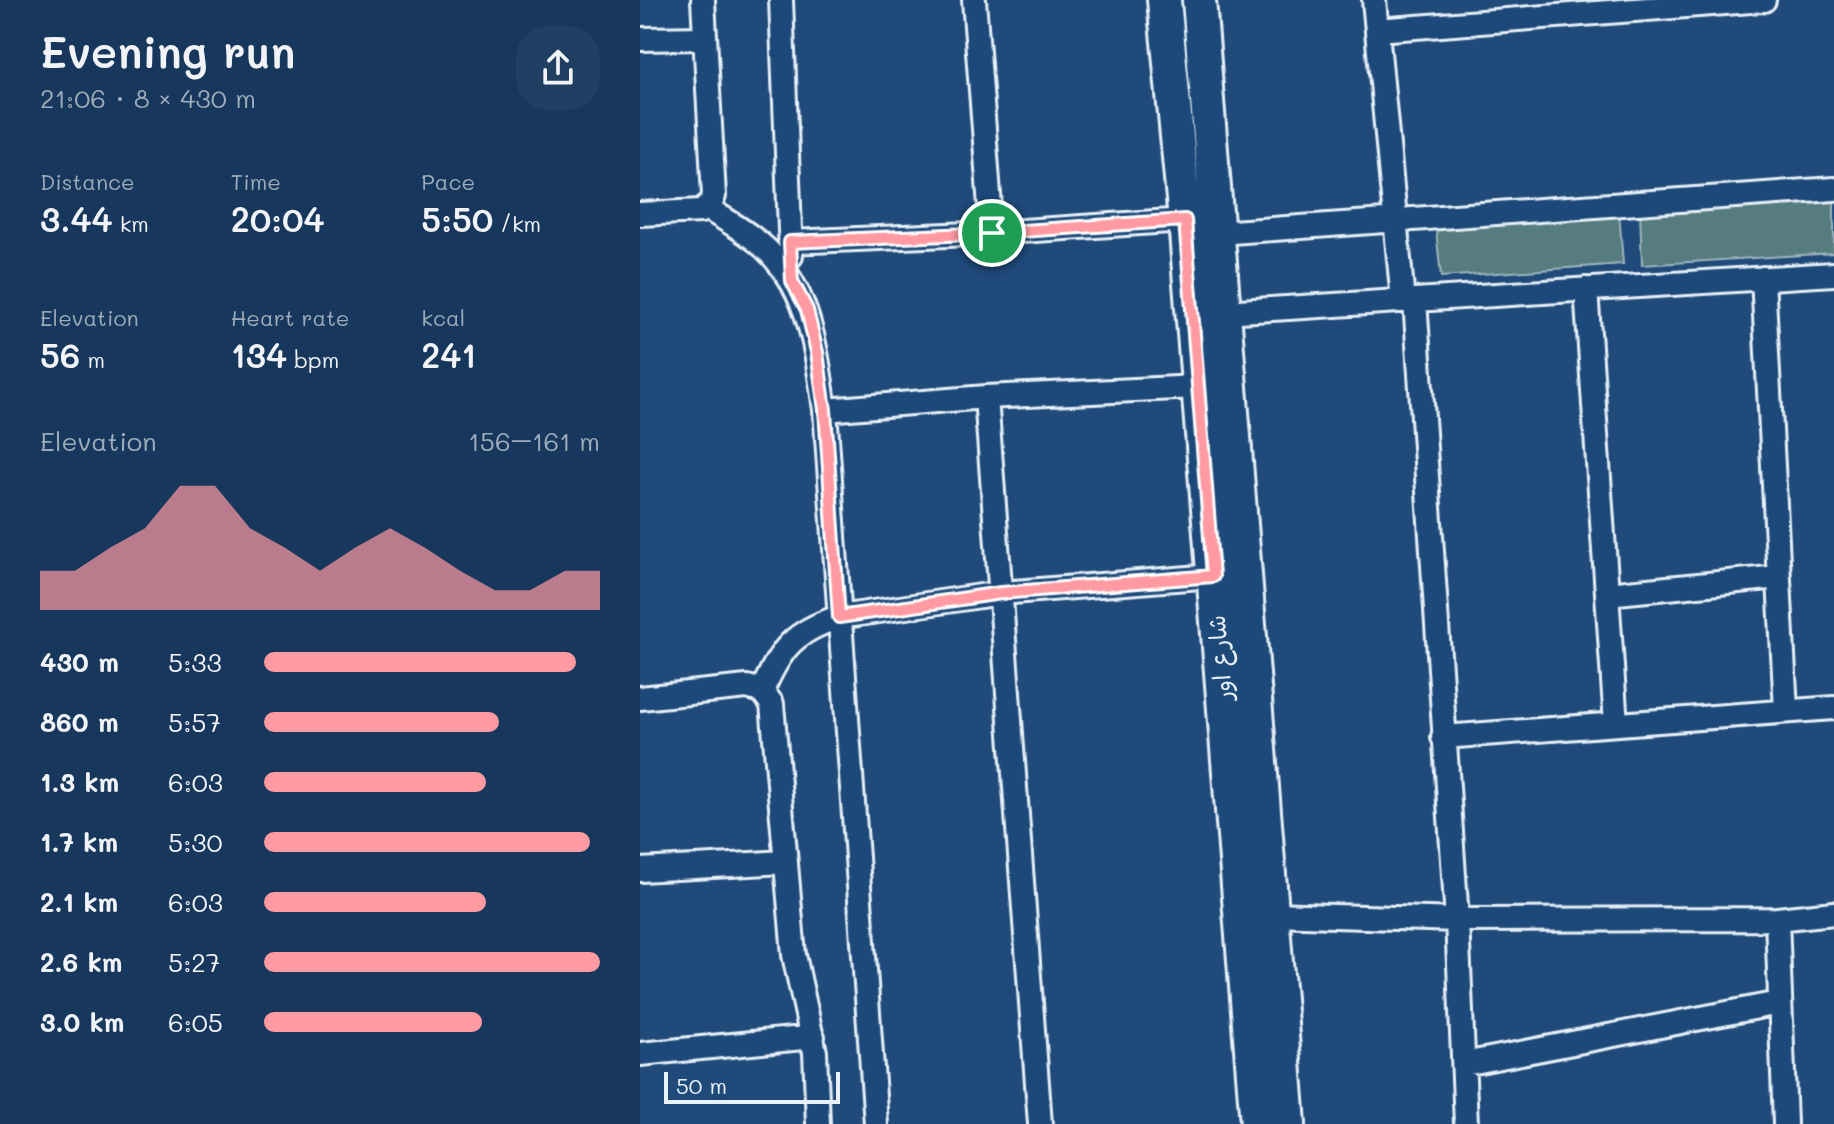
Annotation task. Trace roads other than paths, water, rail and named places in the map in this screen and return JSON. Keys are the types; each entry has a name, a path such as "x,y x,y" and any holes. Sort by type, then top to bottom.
{"street":[{"path":"640,214 696,213 707,208 714,196 703,0"},
{"path":"781,0 792,281"},
{"path":"974,0 992,233"},
{"name":"شارع اور","path":"1164,0 1185,220 1257,1124"},
{"name":"شارع اور","path":"1199,0 1289,1124"},
{"path":"1374,0 1396,221 1409,300 1457,920 1466,1124"},
{"path":"1377,30 1540,9 1764,0"},
{"path":"640,39 705,38"},
{"path":"1217,233 1834,189"},
{"path":"707,208 758,242 792,281 807,310 817,352 825,410 876,1124"},
{"path":"790,242 1185,220"},
{"path":"1223,312 1834,274"},
{"path":"1763,278 1786,711"},
{"path":"1586,289 1616,724"},
{"path":"825,410 986,397 1198,387"},
{"path":"986,397 1040,1124"},
{"path":"762,691 777,657 795,639 815,625 839,617 1001,593 1213,576"},
{"path":"1607,594 1779,577"},
{"path":"640,698 747,687 762,691 772,704 794,955 813,1037 818,1124"},
{"path":"1443,737 1834,708"},
{"path":"640,870 786,862"},
{"path":"1273,914 1457,920 1777,919 1834,913"},
{"path":"1777,919 1785,1124"},
{"path":"1464,1064 1779,1003"},
{"path":"640,1054 813,1037"}]}
